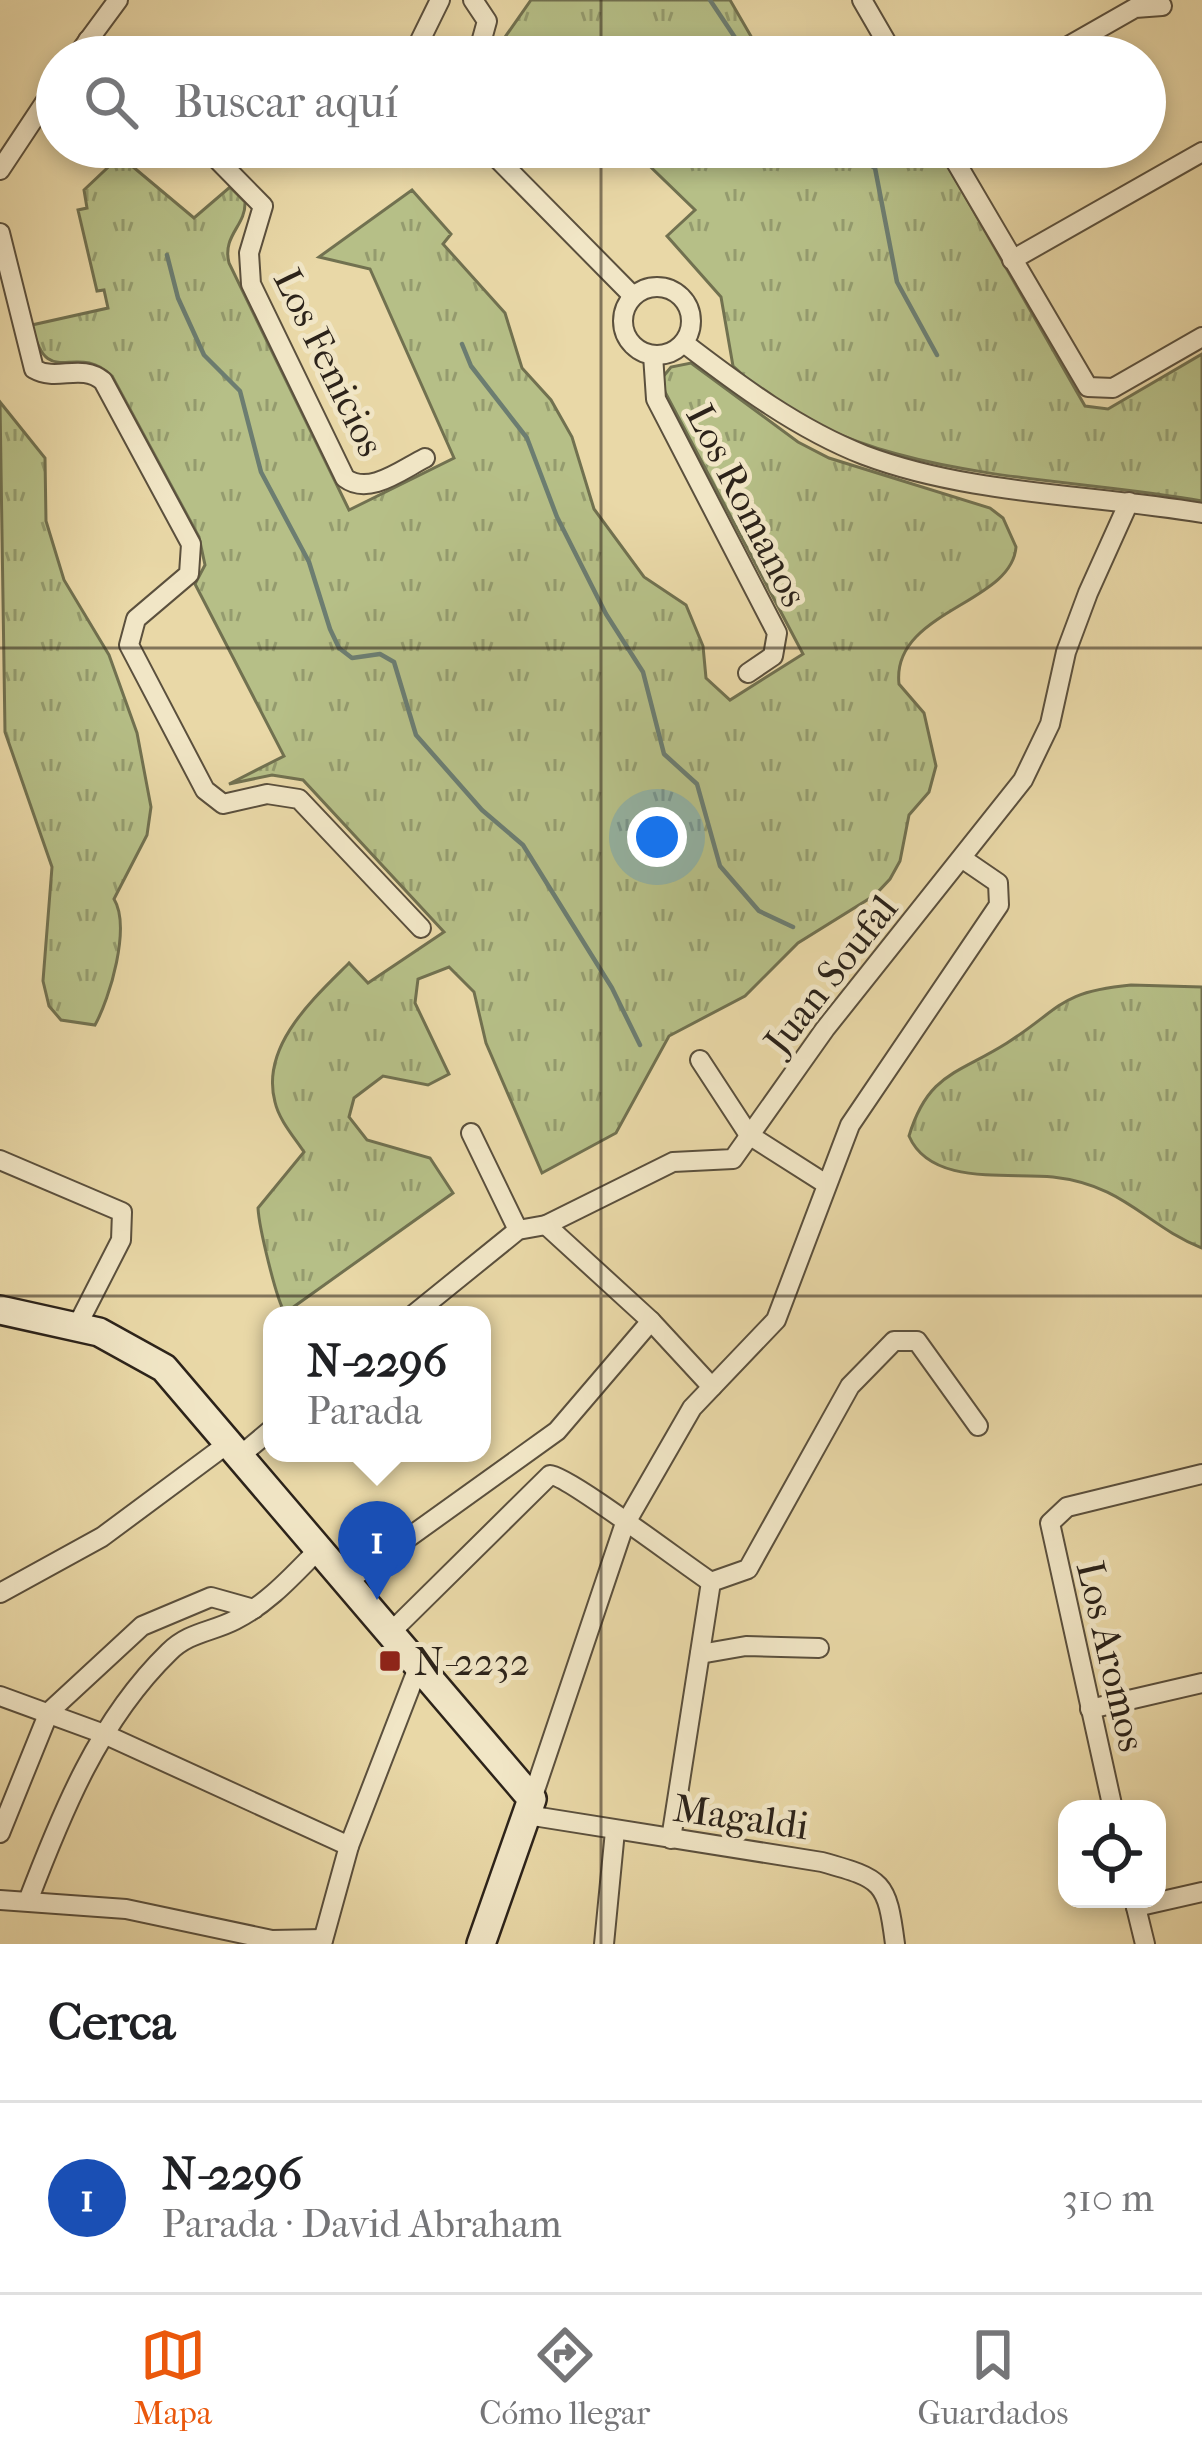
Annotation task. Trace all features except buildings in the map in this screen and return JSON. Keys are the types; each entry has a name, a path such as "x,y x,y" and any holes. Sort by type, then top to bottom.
{"main road":[{"path":"0,1310 77,1326 145,1353 235,1448 348,1581 529,1807 481,1944"}],"street":[{"path":"91,36 118,0"},
{"path":"427,9 440,0"},
{"path":"473,0 487,21 483,36"},
{"path":"862,0 883,36"},
{"path":"1086,36 1135,8 1162,7"},
{"path":"0,170 36,116"},
{"path":"1012,260 1202,152"},
{"name":"Los Fenicios","path":"225,168 262,206 248,262 250,284 345,478 356,485 371,484 424,458"},
{"path":"507,168 633,296 653,287 676,292 690,310 684,343"},
{"path":"959,168 1082,381 1097,391 1114,388 1202,337"},
{"path":"0,233 34,369 52,376 85,372 103,381 191,544 189,574 136,619 129,645 205,790 223,804 267,794 299,799 421,928"},
{"name":"Los Romanos","path":"633,296 622,327 633,346 653,355 656,399 777,633 773,656 748,673"},
{"path":"653,355 684,343"},
{"path":"684,343 778,411 865,455 984,484 1202,513"},
{"name":"Juan Soufal","path":"424,1306 518,1230 546,1225 673,1162 733,1159 825,1028 1023,780 1050,724 1066,652 1129,502"},
{"path":"529,1807 624,1526 675,1432 776,1320 796,1280 826,1184 871,1089 999,905 998,883 963,859"},
{"path":"700,1060 749,1135 826,1184"},
{"path":"470,1133 518,1230"},
{"path":"0,1160 122,1212 121,1240 77,1326"},
{"path":"546,1225 651,1321 712,1387"},
{"path":"348,1581 557,1431 651,1321"},
{"path":"711,1582 748,1569 850,1386 894,1341 917,1341 978,1426"},
{"path":"0,1593 102,1537 263,1434"},
{"name":"Los Aromos","path":"1111,1800 1049,1534 1052,1518 1067,1507 1202,1474"},
{"path":"391,1632 550,1475 563,1475 624,1526 711,1582"},
{"path":"28,1901 65,1804 104,1734 169,1652 193,1634 233,1622 254,1609 320,1548"},
{"path":"671,1839 711,1582"},
{"path":"0,1833 49,1712 142,1626 189,1602 227,1597 254,1609"},
{"path":"700,1654 746,1646 819,1648"},
{"path":"0,1900 126,1909 272,1940 323,1941 349,1846 419,1665"},
{"path":"1090,1709 1202,1683"},
{"path":"0,1696 104,1734 349,1846"},
{"name":"Magaldi","path":"529,1807 615,1832 823,1862 870,1876 889,1898 895,1944"},
{"path":"604,1944 615,1832"},
{"path":"1166,1898 1202,1892"},
{"path":"1136,1908 1145,1944"}],"green space":[{"path":"531,0 730,0 751,36 506,36"},
{"path":"107,168 134,168 194,218 230,187 245,202 229,245 229,263 349,510 454,458 370,269 319,257 412,190 451,234 443,244 505,313 522,368 551,400 572,437 594,509 644,577 686,605 703,646 706,678 730,700 803,654 665,392 662,378 671,367 691,363 798,442 829,458 990,508 1003,518 1016,547 1009,566 995,582 931,624 913,640 902,659 899,684 924,713 936,766 929,792 909,815 900,861 875,895 798,943 745,996 669,1036 616,1133 542,1173 486,1043 474,992 449,967 418,979 415,1003 449,1074 428,1085 383,1076 354,1098 349,1117 367,1140 430,1158 453,1193 295,1306 282,1306 277,1293 258,1208 304,1152 275,1102 275,1062 293,1025 349,963 368,983 444,932 303,780 272,775 229,784 284,756 195,584 205,565 199,537 112,376 86,362 54,362 45,357 32,325 108,308 104,290 97,291 78,210 87,208 84,190"},
{"path":"652,168 949,168 1085,406 1108,409 1202,354 1202,501 955,467 836,433 782,405 733,366 721,297 667,236 695,210"},
{"path":"0,402 45,458 46,521 64,580 109,655 137,733 151,807 147,835 114,899 119,911 119,944 107,998 95,1025 61,1020 49,1006 43,981 52,867 5,732"},
{"path":"1131,985 1202,987 1202,1248 1099,1188 1053,1177 953,1170 920,1152 909,1136 925,1099 947,1078 1074,997"}],"waterway":[{"path":"710,0 734,36"},
{"path":"875,168 897,282 937,355"},
{"path":"167,255 178,298 204,355 240,391 261,472 309,562 339,648 352,658 380,654 394,662 416,735 482,810 523,845 612,988 640,1045"},
{"path":"462,344 471,366 527,438 557,517 606,614 643,672 664,754 697,784 720,866 759,911 793,927"}],"place":[{"name":"N-2296","path":"377,1600"},
{"name":"N-2232","path":"390,1661"}]}
